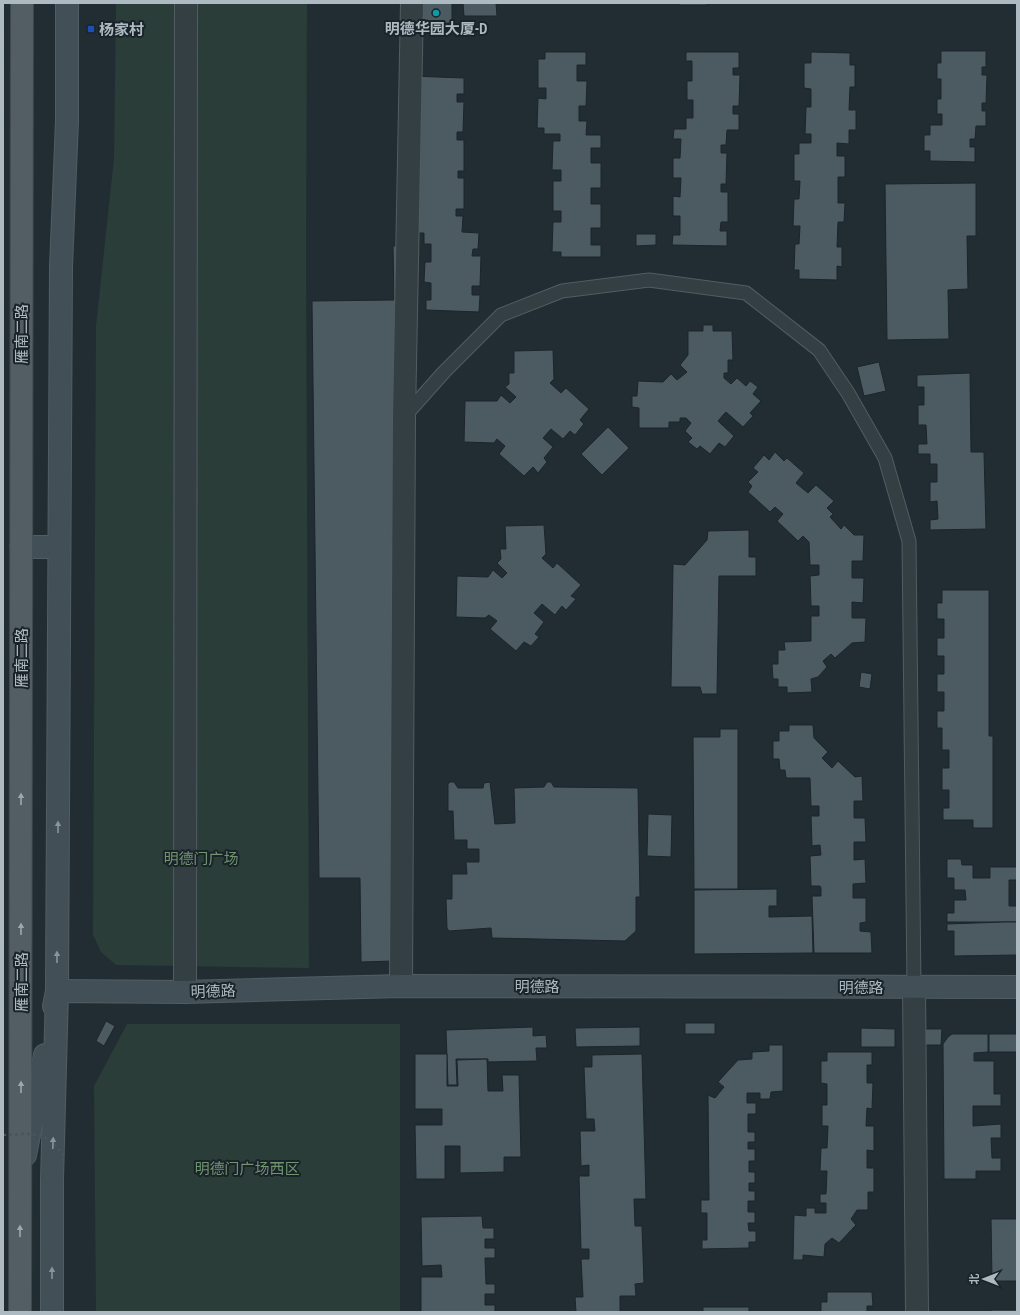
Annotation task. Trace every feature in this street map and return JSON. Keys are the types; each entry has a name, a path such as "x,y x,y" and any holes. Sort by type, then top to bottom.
{"main road":[{"name":"雁南二路","path":"20,1312 22,3"},
{"path":"52,1312 52,1180 57,991 61,267 67,121 67,3"},
{"path":"21,546 59,546"},
{"name":"明德路","path":"57,991 185,992 401,986 1017,987"},
{"path":"21,1180 57,991"}],"street":[{"path":"185,992 186,3"},
{"path":"401,986 404,417 412,3"},
{"path":"914,987 917,1312"}],"lane":[{"path":"404,417 444,372 501,315 562,291 649,280 746,293 819,350 848,393 885,458 909,541 914,987"}],"path":[{"path":"3,1135 35,1134 42,1136 49,1139 56,1145 64,1156"}],"green space":[{"name":"明德门广场","path":"116,3 307,3 306,253 309,968 116,965 101,952 93,935 96,326 114,158"},
{"name":"明德门广场西区","path":"127,1024 400,1024 400,1312 96,1312 94,1086"}],"building":[{"name":"明德华园大厦-D","path":"419,3 452,3 452,23 420,24"},
{"name":"明德华园大厦-D","path":"463,3 496,3 497,16 464,16"},
{"path":"679,3 707,3 707,5 679,5"},
{"path":"941,51 986,51 986,67 982,67 982,75 987,75 986,103 982,103 982,111 986,111 986,126 976,126 975,139 970,139 970,147 975,147 975,162 930,161 930,151 924,151 924,135 930,135 930,125 942,125 942,114 937,114 937,99 941,99 941,79 937,79 937,63 941,63"},
{"path":"545,52 586,52 586,65 577,65 577,81 587,81 586,106 579,106 579,121 587,121 586,135 601,135 601,148 591,148 591,163 601,163 601,188 591,188 591,204 601,204 601,228 591,228 591,245 601,245 601,257 561,257 561,252 552,252 553,222 561,222 561,211 553,211 553,181 561,181 561,170 552,170 553,141 560,141 560,134 544,134 544,128 537,128 538,98 546,99 546,88 538,88 538,59 545,59"},
{"path":"686,52 739,52 739,68 733,68 733,75 740,75 739,106 733,106 733,114 739,114 739,130 727,130 726,145 721,145 721,153 727,153 726,184 721,184 721,192 728,192 728,222 721,222 720,231 727,231 727,246 672,245 673,235 680,235 680,216 673,216 673,196 680,197 681,178 673,178 673,158 680,158 681,139 673,139 674,129 686,129 686,118 693,118 693,100 687,100 687,81 692,81 692,61 686,61"},
{"path":"811,52 850,53 850,65 855,65 855,87 850,87 849,110 856,110 856,130 849,130 849,144 837,143 837,156 845,156 845,177 838,177 838,203 845,203 844,222 838,222 837,247 842,247 842,267 837,266 837,280 799,279 799,270 794,270 795,244 799,244 800,226 793,226 794,199 799,199 800,181 794,181 794,154 799,154 799,143 811,143 811,134 805,134 806,107 811,107 811,89 804,88 804,63 811,63"},
{"path":"410,76 464,78 464,94 457,94 457,102 464,102 463,132 457,132 457,140 464,140 464,171 458,171 458,178 464,178 464,209 456,209 456,216 463,216 462,232 479,233 478,249 473,249 472,256 481,256 480,286 472,286 472,295 480,295 479,312 426,310 426,300 431,300 431,283 424,282 425,262 431,262 431,244 424,244 424,233 412,233"},
{"path":"976,183 976,236 967,236 968,289 948,290 949,339 887,340 885,184"},
{"path":"636,234 656,234 656,245 636,246"},
{"path":"393,246 412,246 413,307 395,307 402,878 393,961 361,962 360,878 319,878 312,301 394,300"},
{"path":"703,325 713,325 713,331 732,331 733,360 728,360 728,373 724,373 724,378 731,384 737,378 746,386 750,381 758,387 753,394 761,401 750,413 753,416 743,427 726,412 724,414 718,421 734,436 725,447 719,443 710,454 700,446 697,449 688,442 692,438 685,431 691,423 686,418 680,418 680,422 669,422 669,428 639,428 639,408 632,407 632,396 637,396 638,381 663,382 671,374 677,380 687,372 680,365 688,355 688,331 703,331"},
{"path":"553,350 554,379 550,383 561,393 566,388 589,409 580,420 584,424 575,435 570,431 563,439 551,429 543,438 553,447 544,458 547,462 538,473 533,467 524,476 499,454 505,446 497,439 494,443 464,442 465,401 497,401 501,395 510,403 516,397 505,387 509,384 509,373 514,373 514,351"},
{"path":"879,362 886,391 864,396 857,367"},
{"path":"970,373 971,452 984,452 986,529 930,530 930,520 938,519 937,501 930,502 930,482 937,482 937,464 930,464 930,454 918,454 918,444 927,444 926,425 918,425 918,405 924,405 924,387 917,387 917,375"},
{"path":"608,427 629,448 602,475 581,454"},
{"path":"775,452 784,461 787,458 804,473 796,483 808,493 816,485 834,501 827,508 833,514 830,517 841,529 844,525 854,535 864,535 863,561 852,561 852,578 864,578 863,603 852,602 852,618 866,618 865,642 852,643 835,658 831,654 823,661 827,667 818,677 811,679 812,692 787,693 787,687 778,687 778,679 773,679 772,664 778,664 778,650 785,650 784,642 811,641 811,616 819,616 819,606 811,606 810,576 819,575 819,565 810,565 809,542 803,536 798,541 777,521 783,514 775,507 770,512 748,492 752,486 748,482 758,472 753,468 764,455 769,460"},
{"path":"544,525 546,554 542,558 553,568 557,563 581,585 571,596 576,599 566,610 562,606 555,615 542,604 534,613 544,622 535,634 539,637 531,646 524,642 516,651 490,629 497,621 489,615 485,618 456,617 457,576 488,577 493,570 502,578 507,573 497,563 501,559 500,549 506,549 505,526"},
{"path":"749,530 749,557 756,557 756,576 719,576 717,694 702,694 700,687 671,687 673,564 685,565 707,540 708,531"},
{"path":"942,590 989,590 989,736 993,736 993,828 973,828 973,820 943,820 943,808 949,808 949,790 942,790 942,768 949,768 949,750 942,750 942,728 937,728 937,711 944,711 944,692 937,692 937,674 944,674 944,656 937,656 937,638 944,638 944,619 937,619 937,603 942,603"},
{"path":"861,672 872,674 870,689 859,687"},
{"path":"789,725 813,725 814,738 828,752 822,758 832,768 838,761 855,777 862,776 863,801 854,801 854,818 865,818 866,842 854,842 854,860 865,859 866,883 853,884 853,898 866,898 866,922 860,923 860,931 871,932 872,953 814,953 812,896 821,896 821,888 820,886 811,886 810,856 821,855 820,845 812,846 811,816 819,816 819,806 811,806 810,778 786,778 785,770 780,770 779,759 773,759 773,741 779,741 779,731 789,731"},
{"path":"720,729 738,729 738,889 694,889 693,737 720,737"},
{"path":"450,782 454,782 458,788 483,788 484,783 490,782 495,824 515,823 514,788 544,787 547,782 551,782 554,787 638,788 640,897 636,897 636,931 625,941 492,938 491,928 449,931 447,928 446,899 452,899 452,874 467,874 466,862 479,862 479,849 467,849 467,840 454,840 453,811 448,811 448,784"},
{"path":"648,814 672,815 671,857 647,856"},
{"path":"947,859 961,859 962,865 973,865 973,878 990,878 990,867 1017,867 1017,880 1009,880 1009,906 1017,906 1017,922 947,922 947,913 954,913 954,900 966,900 965,890 954,890 954,878 947,878"},
{"path":"777,889 777,906 769,906 769,917 812,916 813,953 694,954 694,890"},
{"path":"1017,922 1017,955 954,956 954,931 947,931 947,924"},
{"path":"106,1021 115,1026 104,1046 96,1041"},
{"path":"685,1023 715,1023 715,1034 685,1034"},
{"path":"533,1027 533,1036 546,1035 547,1048 536,1048 537,1061 488,1062 488,1059 456,1059 457,1085 448,1085 446,1030"},
{"path":"640,1027 640,1046 576,1047 575,1028"},
{"path":"861,1028 895,1029 895,1047 861,1047"},
{"path":"925,1029 942,1029 941,1045 925,1045"},
{"path":"952,1034 988,1034 988,1052 974,1053 974,1061 994,1061 994,1094 1001,1094 1001,1106 973,1106 973,1126 1001,1124 1001,1138 991,1138 992,1158 1001,1158 1001,1171 976,1171 976,1179 944,1179 943,1044"},
{"path":"989,1034 1017,1034 1017,1052 989,1052"},
{"path":"769,1045 783,1045 783,1091 771,1092 770,1099 760,1099 760,1093 747,1093 747,1103 756,1103 756,1114 748,1114 748,1132 755,1132 755,1142 748,1142 748,1149 755,1149 755,1161 749,1161 749,1172 755,1172 755,1183 749,1183 749,1191 755,1191 755,1201 748,1201 748,1212 755,1212 755,1223 748,1223 749,1231 756,1231 756,1242 749,1242 749,1248 702,1249 702,1240 707,1240 707,1213 701,1213 701,1200 709,1200 708,1095 715,1098 724,1087 718,1082 738,1060 752,1059 752,1052 769,1051"},
{"path":"827,1052 872,1052 872,1065 867,1065 867,1083 873,1083 872,1109 867,1108 866,1126 874,1126 874,1151 867,1150 867,1168 874,1168 874,1192 868,1192 868,1210 857,1210 851,1219 856,1225 839,1243 832,1238 825,1244 824,1257 803,1255 803,1260 793,1260 794,1215 806,1216 806,1208 815,1208 815,1213 826,1213 826,1203 820,1203 820,1194 826,1194 827,1171 820,1171 821,1148 827,1148 828,1126 822,1126 822,1105 827,1105 827,1084 821,1083 821,1061 827,1061"},
{"path":"415,1054 447,1054 447,1086 458,1086 457,1060 487,1059 488,1091 503,1091 502,1075 519,1075 521,1157 504,1157 504,1172 460,1173 460,1146 445,1146 445,1179 416,1179 415,1125 442,1125 442,1109 415,1109"},
{"path":"642,1054 646,1199 634,1199 635,1226 642,1226 644,1283 635,1284 636,1296 620,1296 620,1312 576,1312 575,1297 583,1297 581,1259 589,1259 589,1249 581,1249 579,1176 589,1176 589,1165 581,1166 580,1131 595,1131 594,1119 586,1119 584,1067 592,1067 592,1055"},
{"path":"482,1216 483,1228 494,1228 494,1239 485,1239 485,1248 495,1248 495,1258 485,1258 486,1284 495,1284 495,1294 485,1294 485,1305 495,1305 495,1312 421,1312 421,1277 442,1277 441,1265 422,1266 421,1217"},
{"path":"991,1219 1017,1219 1017,1281 992,1281"},
{"path":"827,1292 872,1292 873,1306 867,1306 867,1312 821,1312 821,1302 827,1302"},
{"path":"703,1307 749,1307 749,1311 754,1312 703,1312"},
{"path":"991,1310 1017,1310 1017,1312 991,1312"}],"place":[{"name":"明德华园大厦-D","path":"436,13"},
{"name":"杨家村","path":"91,29"}]}
